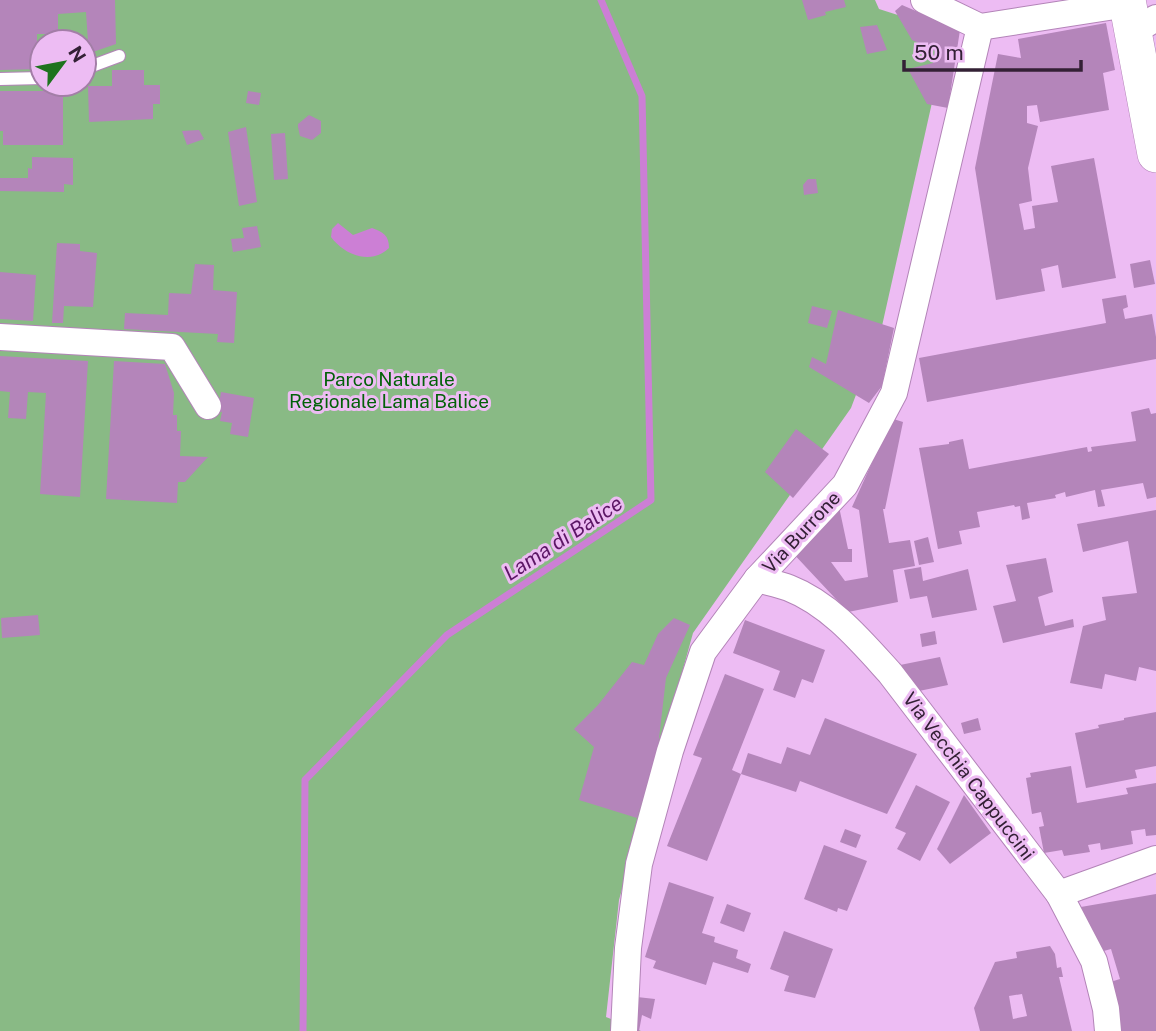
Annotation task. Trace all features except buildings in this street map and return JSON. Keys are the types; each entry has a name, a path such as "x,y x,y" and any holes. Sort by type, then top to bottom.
{"street":[{"path":"924,0 980,27 1136,14 1156,154"},
{"name":"Via Burrone","path":"624,1031 628,948 639,864 670,751 703,652 757,579 845,485 894,393 980,27"},
{"path":"0,337 172,347 208,406"},
{"name":"Via Vecchia Cappuccini","path":"757,579 790,589 828,611 863,642 890,673 1059,894 1094,961 1106,1009 1108,1031"},
{"path":"1059,894 1156,859"}],"lane":[{"path":"98,64 119,56"},
{"path":"0,79 28,78"}],"green space":[{"name":"Parco Naturale Regionale Lama Balice","path":"0,0 875,0 879,9 948,31 882,326 851,408 693,633 619,900 606,1017 641,1031 0,1031"}],"shaded area":[{"path":"338,223 353,235 372,228 379,231 387,237 389,248 375,256 351,253 331,237 332,229"}],"waterway":[{"name":"Lama di Balice","path":"303,1031 305,780 447,635 651,500 642,96 601,0"}]}
